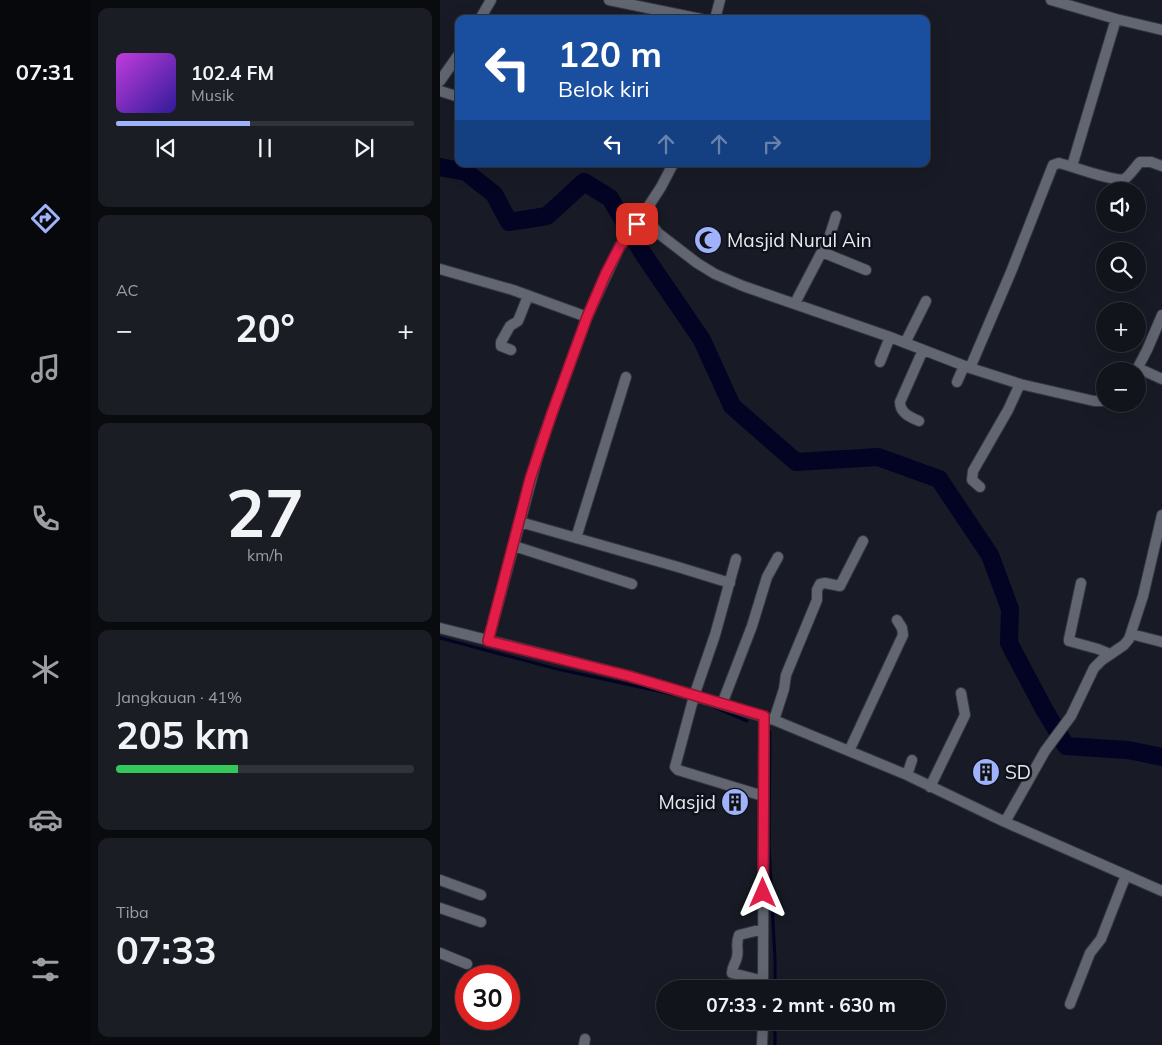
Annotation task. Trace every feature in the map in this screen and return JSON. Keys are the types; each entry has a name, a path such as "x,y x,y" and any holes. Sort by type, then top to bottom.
{"street":[{"path":"482,15 490,0"},
{"path":"609,0 666,15"},
{"path":"717,15 720,0"},
{"path":"1051,0 1162,30"},
{"path":"1072,166 1116,19"},
{"path":"440,81 455,60"},
{"path":"440,90 455,96"},
{"path":"957,382 967,367 1012,272 1053,165 1059,163 1122,179 1126,178 1140,162 1151,162 1162,166"},
{"path":"488,641 540,444 587,317 620,246 661,188 672,167"},
{"path":"644,214 658,232 697,264 743,286 890,337 967,367 1020,384 1096,400"},
{"path":"795,303 822,252 836,216"},
{"path":"822,252 866,270"},
{"path":"440,269 513,290 587,317"},
{"path":"511,350 501,346 501,342 510,326 518,321 528,296"},
{"path":"905,343 926,302"},
{"path":"1141,362 1162,315"},
{"path":"880,362 890,337"},
{"path":"919,421 903,412 900,408 900,402 922,350"},
{"path":"1146,373 1162,379"},
{"path":"576,538 626,377"},
{"path":"980,487 972,480 973,471 1008,410 1020,384"},
{"path":"1005,822 1045,751 1071,716 1094,668 1124,645 1131,634 1143,596 1162,515"},
{"path":"520,522 730,583"},
{"path":"774,720 784,689 786,675 817,600 820,584 840,586 863,541"},
{"path":"514,546 632,584"},
{"path":"722,704 752,626 764,586 778,557"},
{"path":"736,559 715,635 694,696 675,767 678,770 764,796"},
{"path":"1081,583 1069,638 1070,641 1110,654"},
{"path":"849,751 902,635 902,628 897,620"},
{"path":"440,628 629,676 764,716 907,775 1005,822 1162,891"},
{"path":"1131,634 1162,642"},
{"path":"930,786 965,715 961,693"},
{"path":"763,980 764,716"},
{"path":"907,775 912,760"},
{"path":"1070,1004 1089,955 1101,939 1126,875"},
{"path":"440,880 481,895"},
{"path":"440,908 481,922"},
{"path":"750,980 732,973 732,966 737,956 736,943 739,935 763,929"},
{"path":"440,953 467,964"},
{"path":"762,1030 762,1045"}],"waterway":[{"path":"440,167 466,172 494,194 509,222 547,216 584,182 610,198 644,255 702,340 732,406 796,462 878,457 939,479 990,555 1010,609 1009,643 1066,746 1128,750 1162,757"},
{"path":"440,638 553,668 676,695"},
{"path":"707,704 747,721"},
{"path":"770,732 769,846 775,980"},
{"path":"775,1030 775,1045"}],"place":[{"name":"Masjid Nurul Ain","path":"708,240"},
{"name":"SD","path":"986,772"},
{"name":"Masjid","path":"735,802"}],"route":[{"path":"637,224 620,246 606,273 587,317 540,444 488,641 629,676 764,716 763,893"}]}
